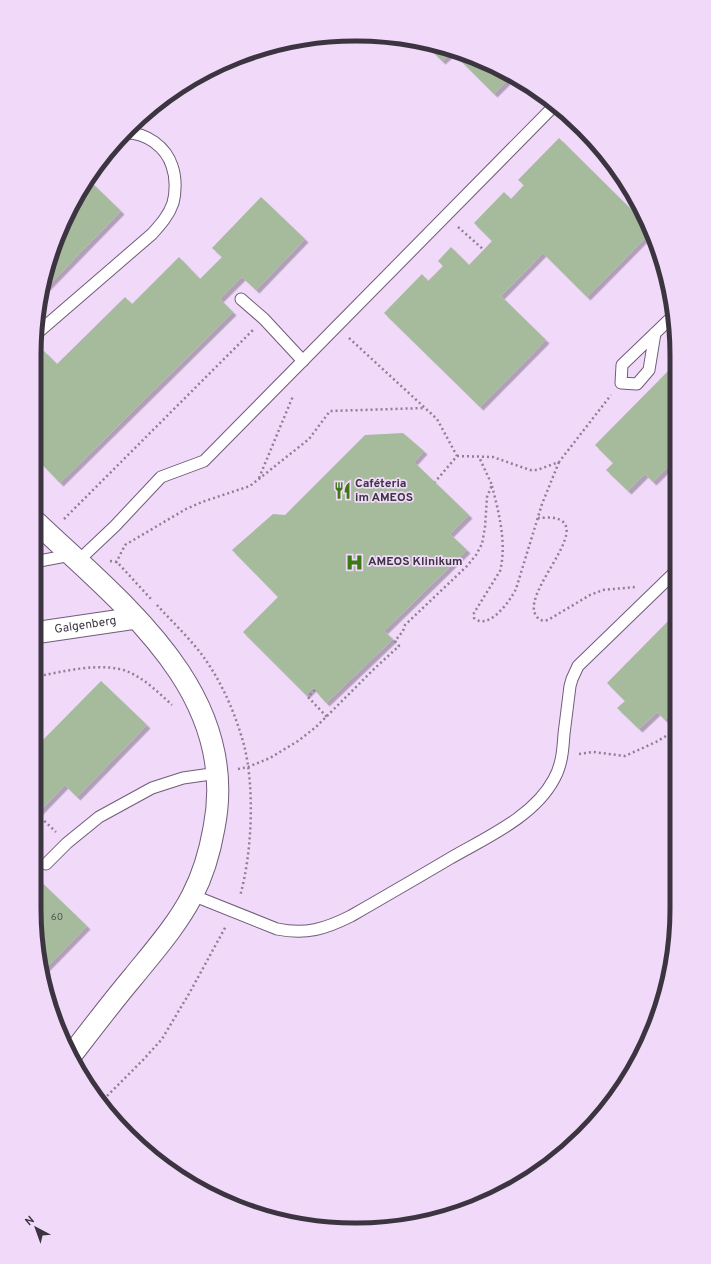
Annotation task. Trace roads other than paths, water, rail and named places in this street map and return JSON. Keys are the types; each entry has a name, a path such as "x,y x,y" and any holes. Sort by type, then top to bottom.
{"street":[{"path":"41,527 104,585 136,618 186,681 197,701 210,734 218,772 218,810 212,840 205,865 192,895 177,920 75,1051"},
{"name":"Galgenberg","path":"41,632 136,618"}],"lane":[{"path":"41,561 74,558 115,526 161,477 204,461 551,109"},
{"path":"43,328 152,234 166,217 172,203 175,190 173,166 161,148 143,136 134,132"},
{"path":"241,299 264,319 303,361"},
{"path":"655,333 649,370 637,384 621,383 622,365 655,333 668,321"},
{"path":"192,895 265,925 284,931 305,932 336,923 397,890 520,817 538,800 550,785 558,770 562,755 570,686 578,666 670,577"},
{"path":"46,864 67,843 99,817 152,788 183,778 218,772"}],"place":[{"name":"Caféteria im AMEOS","path":"342,491"},
{"name":"AMEOS Klinikum","path":"355,562"}]}
